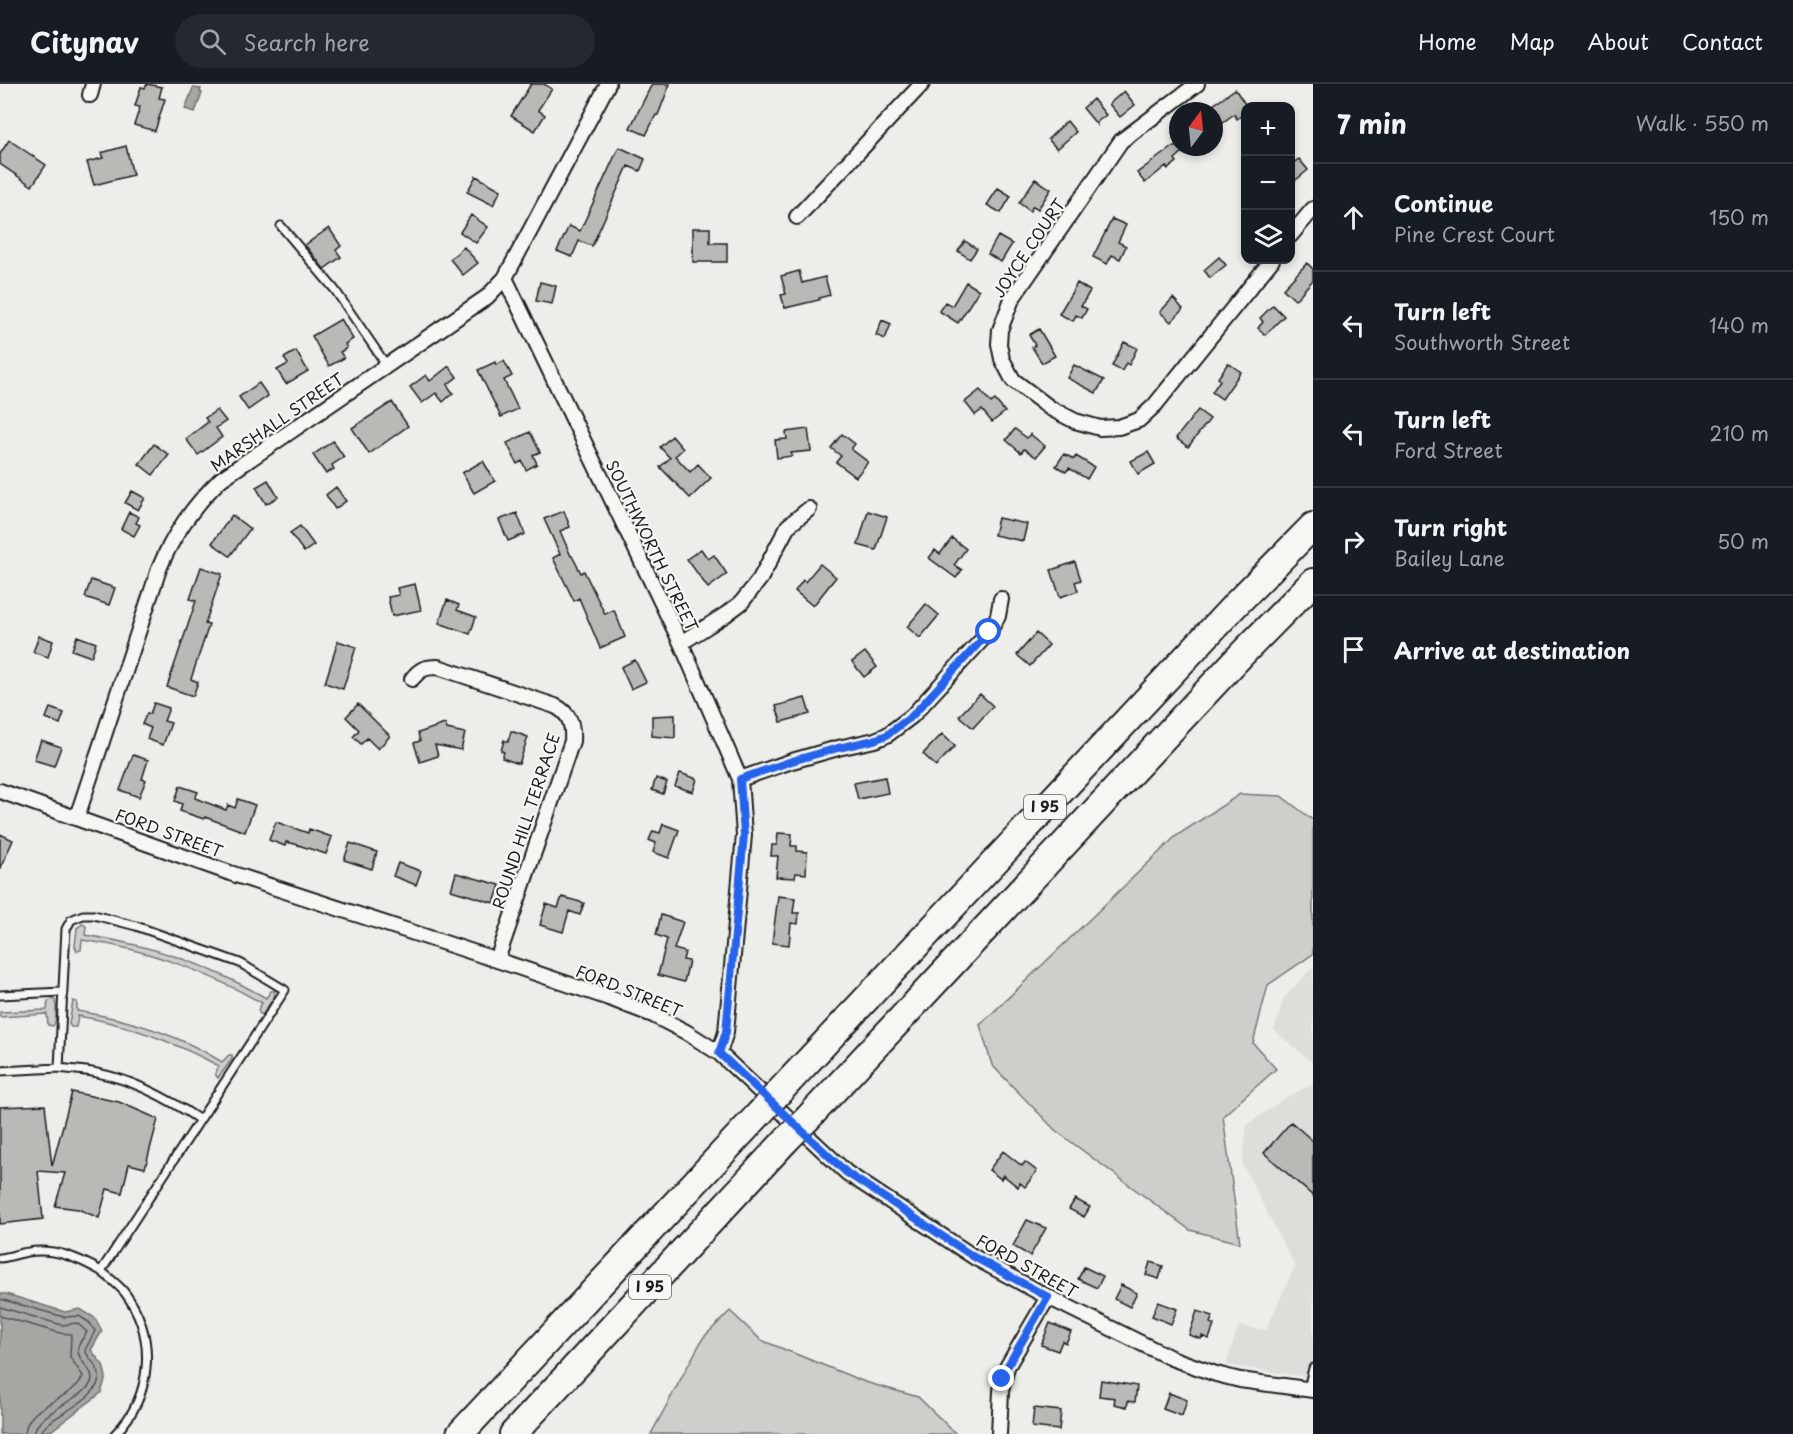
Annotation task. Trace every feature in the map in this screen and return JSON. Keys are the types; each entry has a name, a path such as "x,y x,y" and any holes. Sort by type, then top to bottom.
{"highway":[{"name":"I 95","path":"460,1434 1237,603 1313,526"},
{"name":"I 95","path":"513,1434 1242,654 1313,582"},
{"path":"443,1434 539,1349"},
{"path":"525,1434 576,1366"}],"street":[{"path":"505,278 608,84"},
{"path":"797,217 922,84"},
{"name":"JOYCE COURT","path":"1197,84 1121,141 1012,299 1000,330 999,344 1002,359 1013,380 1067,416 1083,424 1100,428 1129,424 1139,420 1155,405 1269,264"},
{"path":"1295,230 1313,209"},
{"name":"MARSHALL STREET","path":"76,817 159,568 187,516 221,479 487,297 505,278"},
{"name":"SOUTHWORTH STREET","path":"505,278 681,643 740,779 744,835 726,1032 719,1053"},
{"path":"681,643 741,603 760,579 788,526 808,508"},
{"path":"740,779 838,748 874,740 901,726 989,632 998,616 1001,599"},
{"name":"ROUND HILL TERRACE","path":"412,678 420,669 438,668 555,706 567,714 571,723 572,741 497,960"},
{"name":"FORD STREET","path":"0,791 230,873 497,960 653,1015 719,1053 847,1173 974,1257 1152,1349 1193,1366 1240,1380 1311,1390"},
{"path":"999,1434 1002,1379 1048,1297"}],"lane":[{"path":"281,226 335,290 387,366"},
{"path":"59,1068 66,928 71,920 83,915 94,915 136,926 240,963 285,990 101,1271"},
{"path":"0,995 62,992"},
{"path":"0,1071 59,1068 98,1073 136,1085 170,1100 200,1120"},
{"path":"0,1258 36,1251 61,1253 82,1260 116,1283 133,1307 147,1348 145,1381 138,1402 126,1424 115,1434"},
{"path":"1311,1390 1310,1374 1313,1368"}],"shaded area":[{"path":"1240,794 1281,796 1313,820 1313,954 1268,985 1253,1043 1276,1069 1223,1116 1240,1243 1190,1230 1055,1130 992,1065 980,1025 1176,836"},
{"path":"83,924 86,926 85,935 110,939 179,958 222,975 266,998 271,991 275,991 274,997 263,1014 260,1014 258,1010 262,1003 241,991 197,971 153,955 82,940 81,950 77,951 75,946 77,928"},
{"path":"1313,967 1313,1063 1274,1030 1284,998"},
{"path":"54,999 56,1012 53,1026 48,1025 47,1014 0,1017 0,1012 47,1010 48,1001"},
{"path":"73,1001 77,1002 77,1011 115,1018 152,1029 188,1043 222,1062 229,1055 232,1055 232,1059 218,1078 215,1074 219,1066 150,1035 97,1019 78,1016 76,1027 71,1027 69,1024"},
{"path":"1313,1084 1313,1378 1226,1365 1238,1326 1266,1330 1295,1266 1242,1164 1247,1125 1285,1098"},
{"path":"730,1311 761,1340 865,1382 918,1397 956,1434 651,1434 703,1338"}],"water":[{"path":"193,88 201,89 202,93 195,112 185,109"},
{"path":"0,1294 65,1312 80,1309 95,1318 102,1331 91,1350 103,1365 106,1377 101,1393 52,1430 39,1434 0,1434"}],"building":[{"path":"147,84 162,87 159,98 165,99 155,131 134,125 140,107 135,106 141,87 145,88"},
{"path":"531,84 544,84 552,89 538,110 545,115 535,131 511,116"},
{"path":"652,84 670,84 658,115 646,135 630,128"},
{"path":"1235,89 1244,102 1241,102 1241,116 1237,119 1234,114 1223,122 1223,102 1217,102"},
{"path":"1124,91 1135,105 1120,117 1109,104"},
{"path":"1093,99 1106,115 1097,122 1097,125 1083,108"},
{"path":"1067,121 1076,132 1057,149 1048,139"},
{"path":"9,140 46,165 32,186 0,164 0,154"},
{"path":"126,146 133,175 94,185 87,162 103,158 101,153"},
{"path":"619,147 645,159 640,171 628,166 592,246 579,241 572,257 557,251 569,226 580,231"},
{"path":"1169,149 1169,156 1178,156 1175,159 1177,162 1168,169 1166,166 1145,183 1137,173"},
{"path":"1299,159 1308,170 1295,181 1295,162"},
{"path":"476,176 501,190 493,205 467,192"},
{"path":"1035,179 1051,189 1038,209 1033,206 1030,211 1019,203"},
{"path":"998,188 1011,196 1001,213 987,205"},
{"path":"471,215 488,227 476,243 460,232"},
{"path":"1112,219 1126,225 1118,242 1126,246 1120,259 1112,255 1107,264 1093,257"},
{"path":"329,228 341,246 336,250 341,257 324,269 305,245"},
{"path":"693,228 710,228 710,243 727,243 727,262 693,262"},
{"path":"998,236 1012,244 1001,262 988,254"},
{"path":"965,241 977,249 970,259 958,251"},
{"path":"464,247 478,263 463,275 450,259"},
{"path":"1219,257 1226,265 1210,278 1204,270"},
{"path":"1307,263 1313,269 1313,280 1295,300 1283,289"},
{"path":"799,271 802,283 825,277 830,295 785,308 781,295 786,294 781,276"},
{"path":"540,282 556,286 552,304 536,301"},
{"path":"966,282 979,290 958,323 939,311 945,302 952,306"},
{"path":"1077,283 1090,291 1081,306 1087,309 1082,318 1076,315 1073,321 1059,314"},
{"path":"1173,298 1183,309 1171,322 1160,312"},
{"path":"1273,305 1284,316 1265,335 1258,328 1263,322 1260,318"},
{"path":"341,319 353,339 345,344 347,348 340,352 344,358 329,366 312,336"},
{"path":"882,320 891,324 885,339 876,335"},
{"path":"1039,329 1055,356 1042,363 1032,347 1035,345 1029,335"},
{"path":"1124,342 1137,348 1129,365 1126,363 1122,371 1112,366"},
{"path":"296,351 308,371 286,384 277,370 288,364 284,358"},
{"path":"504,361 512,376 504,380 518,409 501,417 478,370 495,362 496,365"},
{"path":"1228,363 1241,372 1222,399 1212,392"},
{"path":"1074,365 1104,380 1096,393 1067,378"},
{"path":"449,366 457,377 447,385 453,393 443,402 436,393 422,403 410,387 426,375 430,381"},
{"path":"259,383 268,396 248,410 239,397"},
{"path":"980,390 991,403 995,400 1005,412 992,422 982,410 975,415 965,402"},
{"path":"392,402 408,426 369,454 352,428"},
{"path":"217,410 226,421 216,428 222,437 198,455 186,439 208,422 205,418"},
{"path":"1198,410 1210,419 1188,447 1176,438"},
{"path":"808,429 811,451 791,453 792,456 777,458 775,440 787,439 786,432"},
{"path":"1015,429 1027,438 1030,434 1045,446 1036,457 1024,449 1021,453 1006,440"},
{"path":"530,432 540,452 533,455 537,464 526,470 522,461 517,464 507,443"},
{"path":"842,434 855,444 851,449 868,462 856,477 836,462 841,456 831,448"},
{"path":"672,436 683,449 675,456 690,472 698,464 711,478 690,498 660,467 670,458 660,447"},
{"path":"333,441 344,457 332,465 334,469 326,474 313,455"},
{"path":"154,444 169,455 153,475 139,464"},
{"path":"1148,452 1155,464 1138,474 1131,461"},
{"path":"1064,454 1074,459 1076,456 1094,467 1087,479 1069,468 1066,472 1056,466"},
{"path":"483,461 495,481 474,493 462,473"},
{"path":"268,480 278,497 266,504 256,487"},
{"path":"336,487 346,501 335,509 326,495"},
{"path":"132,491 145,498 138,510 125,503"},
{"path":"564,511 570,527 560,531 571,556 581,573 584,571 605,614 614,610 625,637 600,648 579,598 574,601 553,558 560,554 544,519"},
{"path":"868,511 887,517 876,550 858,545"},
{"path":"129,512 139,517 136,523 140,525 134,536 121,529"},
{"path":"517,513 525,534 508,541 499,520"},
{"path":"232,515 250,529 230,556 212,543"},
{"path":"998,518 1027,524 1023,541 994,535"},
{"path":"300,526 314,545 304,552 290,533"},
{"path":"952,538 966,549 954,565 962,570 956,578 929,558 935,550 940,554"},
{"path":"701,549 708,559 714,555 727,574 708,588 687,559"},
{"path":"1075,562 1081,580 1075,582 1078,591 1060,597 1051,570"},
{"path":"820,564 836,577 813,606 795,591"},
{"path":"201,567 222,574 205,624 209,625 191,679 198,682 193,696 167,687 196,601 190,599"},
{"path":"91,580 115,588 109,605 85,597"},
{"path":"415,584 421,610 392,616 388,597 399,595 397,588"},
{"path":"447,600 459,605 457,610 476,617 470,634 439,623"},
{"path":"926,604 939,615 920,638 907,627"},
{"path":"1036,633 1049,645 1030,666 1017,655"},
{"path":"39,636 53,641 48,657 33,652"},
{"path":"77,636 96,643 91,657 72,650"},
{"path":"338,641 356,647 343,689 325,683"},
{"path":"865,652 877,667 864,677 852,662"},
{"path":"635,660 646,682 631,689 621,667"},
{"path":"980,694 993,706 973,728 959,716"},
{"path":"805,698 810,714 781,722 776,706"},
{"path":"154,703 169,708 164,721 171,723 163,745 147,739 151,728 142,724 147,713 150,714"},
{"path":"358,704 390,736 378,749 367,738 361,744 353,737 359,730 346,717"},
{"path":"50,708 64,713 60,724 46,718"},
{"path":"675,715 675,738 652,736 652,716"},
{"path":"445,724 447,729 465,733 461,750 435,745 438,756 420,762 414,743 420,741 418,733"},
{"path":"511,731 528,737 519,764 502,758 504,740 508,742"},
{"path":"942,734 955,746 936,766 923,754"},
{"path":"41,740 61,747 54,766 34,760"},
{"path":"133,755 148,760 142,779 146,780 139,797 120,790"},
{"path":"680,773 697,779 693,792 675,786"},
{"path":"885,777 888,793 858,799 854,783"},
{"path":"656,778 667,782 663,794 652,790"},
{"path":"180,786 198,792 195,798 226,810 228,805 235,808 238,799 255,805 245,832 205,817 204,819 180,811 182,804 175,801"},
{"path":"276,822 308,833 309,829 332,837 326,854 295,844 286,842 285,846 269,840"},
{"path":"663,824 679,830 669,858 653,852 656,843 649,840 653,831 660,833"},
{"path":"778,833 792,834 791,846 797,846 797,851 807,852 806,874 796,873 795,878 776,877 778,856 771,856 772,845 777,845"},
{"path":"0,834 13,840 0,869"},
{"path":"350,843 377,852 372,869 344,860"},
{"path":"398,863 421,871 416,885 393,876"},
{"path":"456,873 500,885 494,903 451,890"},
{"path":"778,896 795,898 793,913 799,913 798,924 791,923 789,945 772,943"},
{"path":"562,897 584,903 580,915 569,911 563,932 540,925 546,904 558,908"},
{"path":"661,915 683,922 674,949 685,952 683,960 689,961 684,982 658,975 667,939 656,935"},
{"path":"72,1092 119,1102 158,1119 145,1168 129,1164 122,1193 107,1189 99,1218 78,1209 55,1206 65,1173 38,1171 43,1219 0,1224 0,1107 45,1105 52,1166"},
{"path":"1291,1122 1313,1141 1313,1196 1264,1153"},
{"path":"1003,1151 1022,1166 1025,1162 1037,1171 1025,1187 1020,1183 1018,1187 1003,1175 1001,1179 989,1170"},
{"path":"1075,1199 1090,1207 1084,1217 1069,1209"},
{"path":"1027,1220 1046,1228 1030,1256 1013,1246"},
{"path":"1150,1262 1163,1266 1159,1279 1146,1275"},
{"path":"1084,1267 1103,1276 1097,1288 1078,1279"},
{"path":"1121,1285 1137,1293 1130,1307 1114,1299"},
{"path":"1158,1302 1177,1309 1171,1324 1152,1316"},
{"path":"1197,1311 1213,1316 1210,1323 1214,1325 1209,1339 1189,1335"},
{"path":"1050,1323 1071,1332 1066,1343 1062,1341 1058,1351 1041,1345"},
{"path":"1101,1380 1137,1386 1135,1402 1128,1401 1127,1407 1114,1404 1115,1398 1099,1396"},
{"path":"1169,1393 1187,1400 1182,1416 1163,1409"},
{"path":"1034,1408 1061,1411 1059,1430 1032,1427"}],"route":[{"path":"989,632 912,716 887,735 792,761 740,779 744,835 726,1032 719,1053 847,1173 974,1257 1048,1297 1002,1379"}]}
